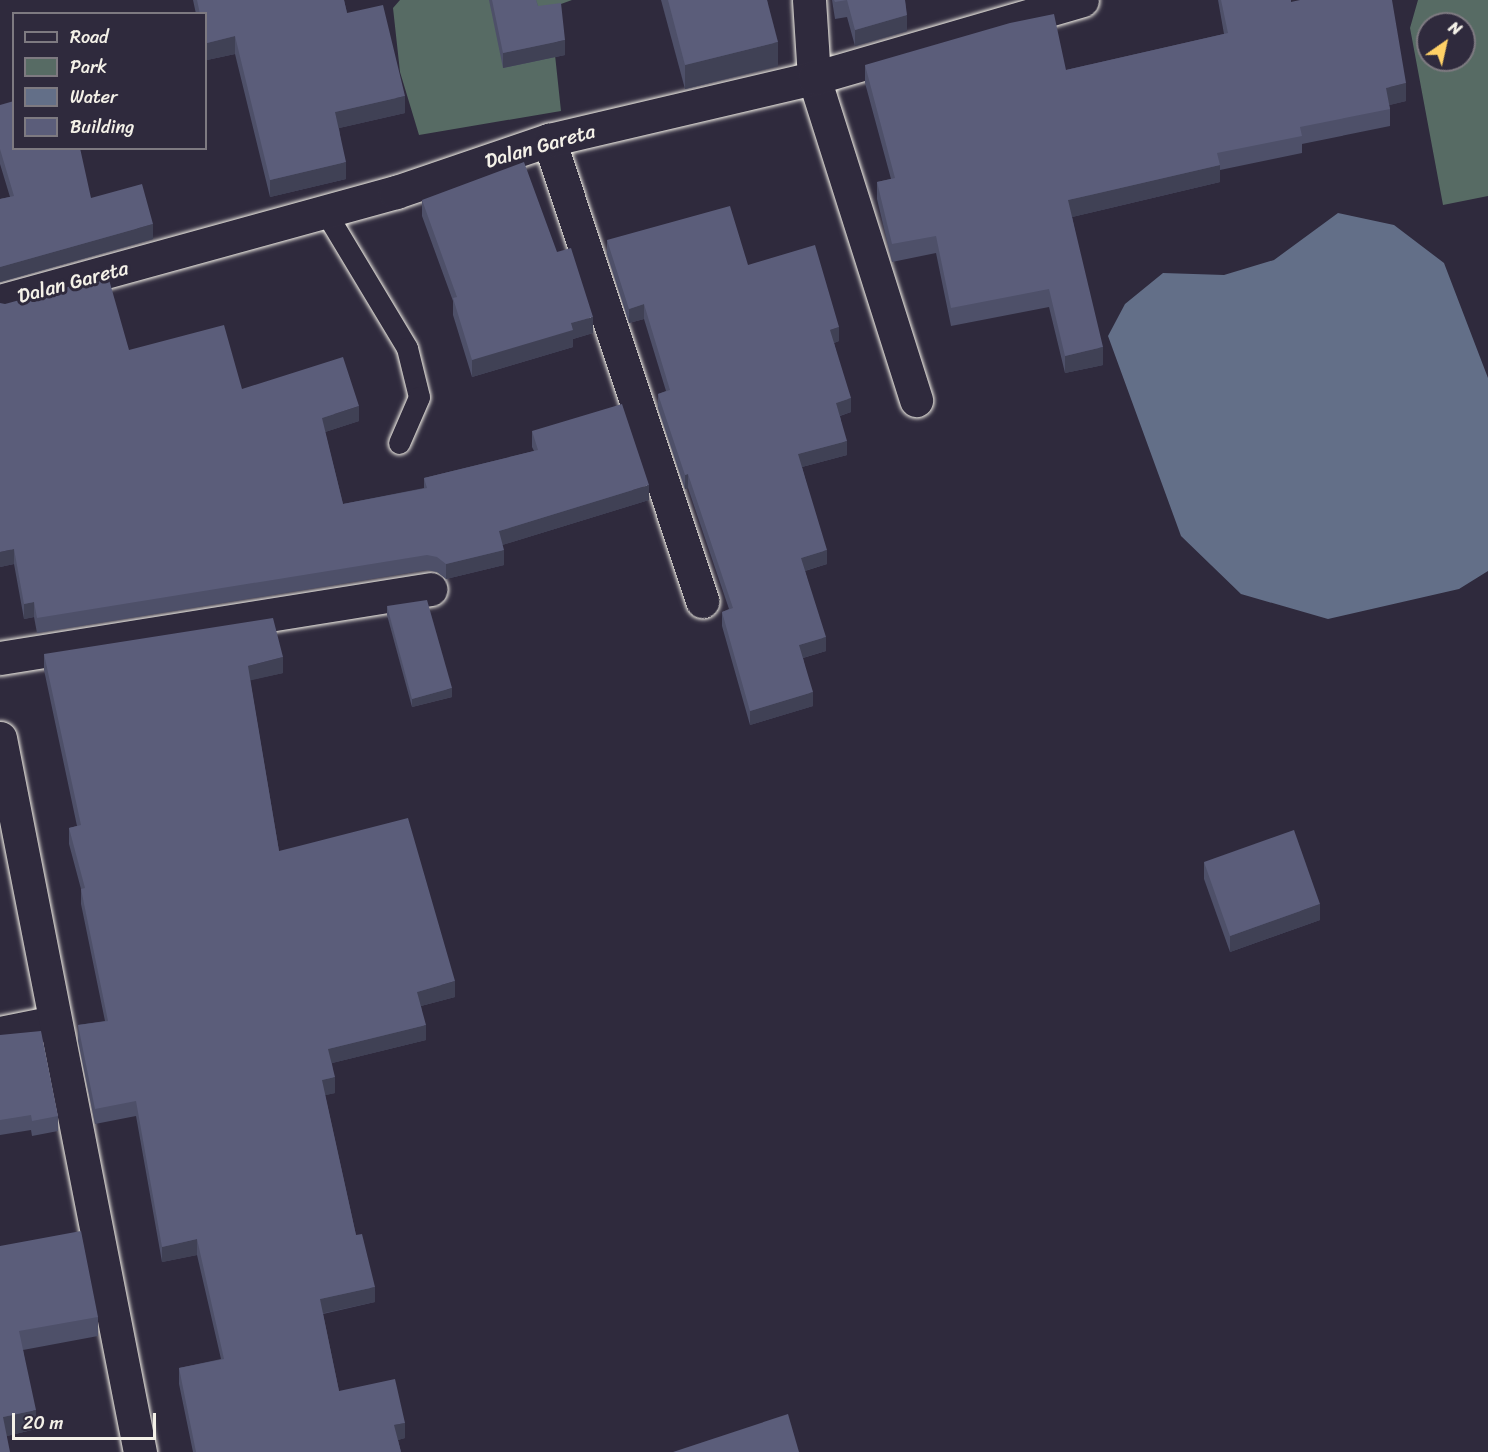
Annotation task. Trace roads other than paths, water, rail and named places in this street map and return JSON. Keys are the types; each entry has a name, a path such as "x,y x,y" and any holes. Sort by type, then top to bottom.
{"street":[{"path":"809,0 814,78 916,400"},
{"name":"Dalan Gareta","path":"0,302 326,213 549,140 814,78 1082,0"},
{"path":"549,140 702,601"},
{"path":"0,658 430,589"},
{"path":"0,738 140,1452"},
{"path":"0,1033 55,1022"}],"lane":[{"path":"326,213 407,348 419,397 399,443"}],"water":[{"path":"1338,213 1394,225 1444,263 1488,378 1488,571 1459,589 1328,619 1241,594 1181,536 1108,336 1125,304 1163,273 1224,275 1274,260"}]}
